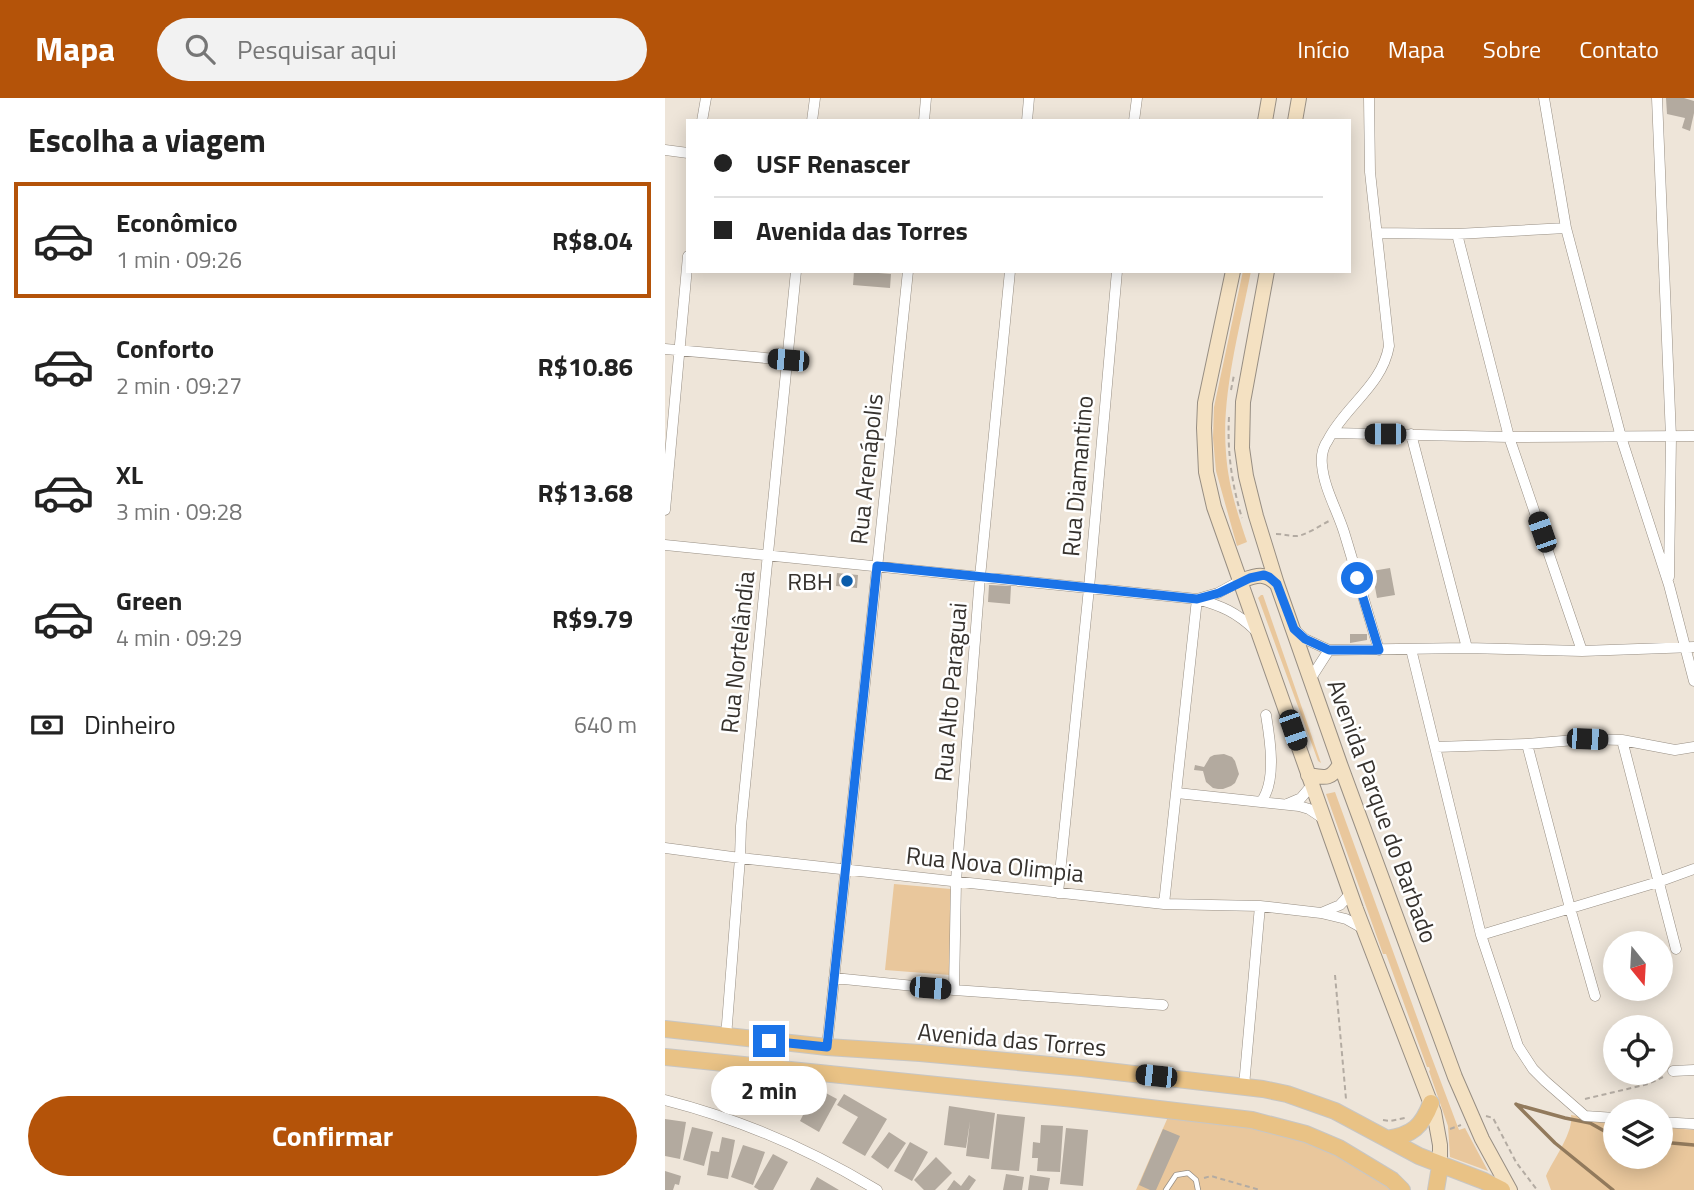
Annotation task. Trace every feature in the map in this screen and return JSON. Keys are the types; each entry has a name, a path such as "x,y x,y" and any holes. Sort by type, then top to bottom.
{"main road":[{"path":"1265,119 1269,98"},
{"path":"1295,119 1299,98"},
{"path":"1233,273 1205,403 1206,472 1214,507 1310,780 1430,1103 1438,1133 1440,1166 1436,1190"},
{"name":"Avenida Parque do Barbado","path":"1267,273 1243,402 1242,448 1246,476 1277,584 1455,1077 1477,1130 1510,1190"},
{"path":"1240,581 1264,575 1277,584"},
{"path":"1310,780 1330,776 1340,764"},
{"name":"Avenida das Torres","path":"665,1029 827,1047 1082,1068 1244,1086 1287,1094 1322,1106 1440,1166 1484,1181 1501,1190"},
{"path":"770,1067 772,1050 790,1043"},
{"path":"665,1056 1252,1120 1306,1134 1339,1148 1392,1180 1402,1190"},
{"path":"1387,1139 1405,1135 1415,1129 1424,1119 1430,1103"}],"street":[{"path":"702,119 706,98"},
{"path":"812,119 815,98"},
{"path":"924,119 926,98"},
{"path":"1027,119 1029,98"},
{"path":"1134,119 1137,98"},
{"path":"1369,98 1370,172 1389,346 1386,360 1375,380 1332,433 1324,448 1322,464 1379,650"},
{"path":"1544,98 1566,228 1621,437 1689,647 1694,681"},
{"path":"1657,98 1671,437 1669,585"},
{"path":"665,150 686,153"},
{"path":"1377,233 1457,234 1566,228"},
{"path":"1457,234 1509,436 1582,651"},
{"path":"665,510 686,273"},
{"name":"Rua Nortelândia","path":"726,1037 741,826 796,273"},
{"name":"Rua Arenápolis","path":"827,1047 908,273"},
{"name":"Rua Alto Paraguai","path":"954,990 956,881 980,577 1010,273"},
{"name":"Rua Diamantino","path":"1058,893 1117,273"},
{"path":"665,349 788,360"},
{"path":"1332,433 1694,436"},
{"path":"1411,434 1467,648"},
{"path":"665,545 1197,599 1233,612 1259,634"},
{"path":"1197,599 1219,593 1240,581"},
{"path":"1164,904 1197,599"},
{"path":"1294,629 1305,639 1329,650 1467,648 1582,651 1689,647"},
{"path":"1411,649 1481,934 1518,1046 1533,1069 1568,1103 1585,1116 1603,1117"},
{"path":"1311,678 1329,650"},
{"path":"1261,802 1266,796 1271,769 1271,746 1266,715"},
{"path":"1436,747 1587,739 1622,740 1675,750 1694,747"},
{"path":"1622,740 1676,949"},
{"path":"1527,744 1595,996"},
{"path":"1287,804 1301,798 1310,780"},
{"path":"1177,793 1287,804 1308,809 1324,819"},
{"name":"Rua Nova Olimpia","path":"665,848 1164,904 1260,906 1321,913 1346,919 1364,929"},
{"path":"1481,934 1694,869"},
{"path":"1321,913 1340,905 1351,893"},
{"path":"1244,1086 1260,906"},
{"path":"834,978 954,990 1163,1005"},
{"path":"1673,1071 1694,1070"},
{"path":"665,1100 740,1123 809,1152 877,1190"},
{"path":"1673,1123 1694,1124"}],"lane":[{"path":"1166,1190 1176,1175 1188,1173 1196,1180 1198,1190"}],"path":[{"path":"1263,538 1280,534 1299,536 1339,517"},
{"path":"1335,975 1348,1118"},
{"path":"1568,1103 1644,1085"},
{"path":"1485,1116 1493,1118 1516,1162 1537,1190"},
{"path":"1196,1180 1211,1176 1260,1190"}],"shaded area":[{"path":"1243,273 1251,273 1232,362 1226,408 1227,464 1236,509 1247,542 1237,546 1216,471 1214,407"},
{"path":"1263,595 1321,763 1258,598"},
{"path":"1335,792 1459,1130 1465,1128 1488,1171 1450,1157 1448,1126 1429,1067 1386,954 1383,954 1326,794"},
{"path":"894,884 951,889 950,975 885,970"},
{"path":"1571,1115 1603,1120 1603,1169 1673,1169 1673,1128 1694,1130 1694,1190 1551,1190 1546,1176 1566,1138"},
{"path":"1168,1117 1260,1128 1340,1152 1398,1190 1136,1190"}],"building":[{"path":"1666,98 1694,101 1690,131 1682,128 1685,118 1667,114"},
{"path":"854,273 891,274 890,288 853,285"},
{"path":"1390,568 1395,595 1377,598 1372,571"},
{"name":"RBH","path":"837,573 858,575 857,588 836,586"},
{"path":"989,585 1011,586 1010,604 988,602"},
{"path":"1350,634 1367,634 1367,640 1350,643"},
{"path":"1224,754 1235,761 1239,774 1231,786 1213,788 1206,782 1203,771 1194,770 1195,765 1204,767 1210,757"},
{"path":"822,1091 837,1099 819,1132 800,1121 805,1111 809,1114"},
{"path":"844,1094 887,1119 865,1156 842,1143 858,1117 837,1105"},
{"path":"949,1106 995,1113 989,1159 966,1156 970,1121 966,1148 944,1145"},
{"path":"997,1114 1025,1117 1019,1171 991,1169"},
{"path":"665,1119 686,1122 680,1159 665,1156"},
{"path":"1041,1125 1063,1126 1060,1172 1037,1171 1038,1158 1032,1158 1033,1142 1040,1143"},
{"path":"692,1127 713,1132 704,1166 683,1160"},
{"path":"1066,1128 1088,1130 1083,1186 1060,1184"},
{"path":"1163,1129 1180,1136 1156,1190 1150,1190 1139,1185"},
{"path":"889,1132 906,1143 888,1169 871,1157"},
{"path":"722,1137 735,1140 728,1179 707,1175 711,1151 719,1152"},
{"path":"910,1142 928,1152 912,1181 894,1171"},
{"path":"743,1145 765,1152 753,1185 731,1177"},
{"path":"773,1154 788,1162 773,1190 759,1190 754,1187"},
{"path":"936,1157 952,1173 935,1190 924,1190 914,1180"},
{"path":"665,1171 681,1176 679,1185 675,1184 673,1190 665,1190"},
{"path":"1006,1174 1024,1177 1022,1190 1003,1190"},
{"path":"969,1175 976,1180 969,1190 947,1190 954,1180 961,1186"},
{"path":"1030,1175 1050,1178 1048,1190 1028,1190"},
{"path":"817,1177 839,1190 810,1190"}],"waterway":[{"path":"1516,1104 1555,1143 1613,1190"},
{"path":"1518,1105 1590,1123 1603,1130"},
{"path":"1673,1143 1694,1145"}],"place":[{"name":"RBH","path":"847,581"}],"route":[{"path":"769,1041 827,1047 877,566 1197,599 1219,593 1240,581 1264,575 1277,584 1294,629 1305,639 1329,650 1379,650 1357,578"}]}
